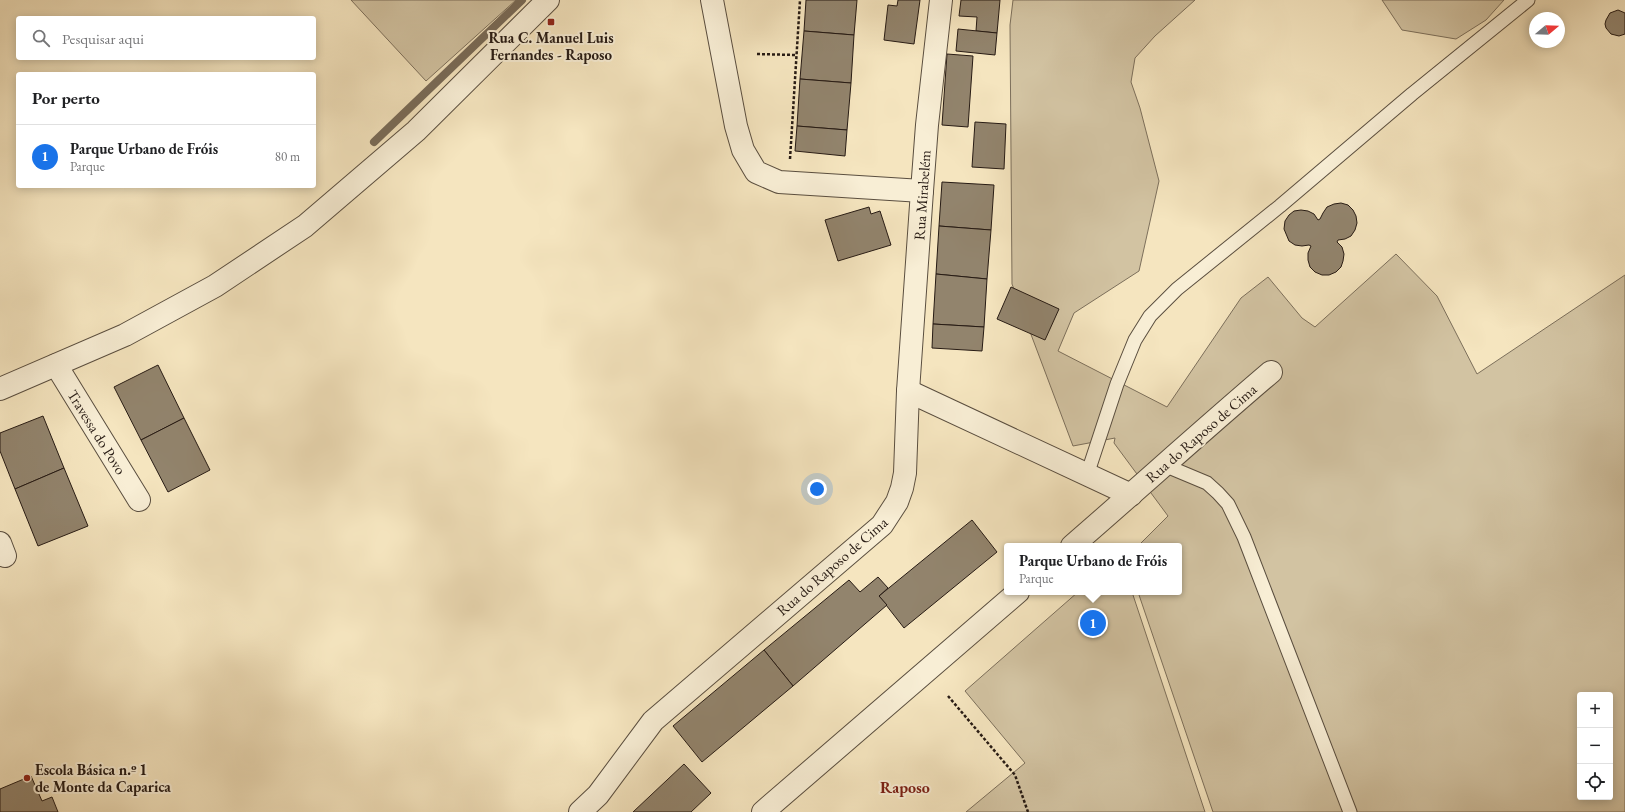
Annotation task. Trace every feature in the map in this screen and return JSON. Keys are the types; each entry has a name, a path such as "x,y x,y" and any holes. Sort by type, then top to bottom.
{"street":[{"path":"0,389 125,335 215,286 305,226 416,131 548,0"},
{"path":"712,0 736,126 743,150 756,172 779,182 922,191"},
{"name":"Rua Mirabelém","path":"908,391 927,125 941,0"},
{"name":"Travessa do Povo","path":"56,365 139,500"},
{"name":"Rua do Raposo de Cima","path":"1075,543 1202,430 1271,372"},
{"path":"908,391 1131,495"},
{"name":"Rua do Raposo de Cima","path":"580,812 598,795 653,721 882,525 897,502 905,474 908,391"},
{"path":"762,812 1015,595"}],"lane":[{"path":"1087,475 1118,384 1135,340 1150,316 1176,289 1280,206 1412,94 1528,0"},
{"path":"1164,465 1207,483 1228,504 1244,537 1350,812"}],"path":[{"path":"789,183 800,0"},
{"path":"757,54 796,55"},
{"path":"948,696 1015,774 1028,812"}],"shaded area":[{"path":"351,0 516,0 426,81"},
{"path":"1013,0 1195,0 1155,36 1135,58 1131,82 1140,108 1159,181 1139,271 1074,313 1058,351 1167,407 1241,298 1268,277 1302,318 1315,327 1396,254 1437,296 1477,374 1625,275 1625,812 1213,812 1139,595 1182,595 1182,543 1141,543 1168,516 1114,443 1115,438 1073,446 1012,284 1010,25"},
{"path":"1382,0 1504,0 1486,20 1456,39 1402,30"},
{"path":"1075,595 1133,595 1205,812 966,812 1025,763 965,691"}],"building":[{"path":"806,0 857,0 854,35 804,31"},
{"path":"898,0 920,0 914,44 884,40 888,5 897,6"},
{"path":"961,0 1000,0 997,33 976,31 977,17 959,16"},
{"path":"1618,10 1625,13 1625,34 1619,36 1611,34 1606,28 1605,24 1610,13"},
{"path":"958,29 997,33 995,55 956,51"},
{"path":"804,31 854,35 851,83 800,79"},
{"path":"947,54 973,56 968,127 942,125"},
{"path":"800,79 851,83 847,130 797,126"},
{"path":"975,122 1006,124 1004,169 972,167"},
{"path":"797,126 847,130 845,156 795,151"},
{"path":"942,182 994,185 991,230 939,226"},
{"path":"1341,203 1348,205 1353,210 1357,223 1351,236 1338,240 1337,242 1342,247 1344,254 1341,267 1336,272 1329,275 1322,275 1315,272 1310,267 1308,253 1311,246 1295,245 1289,241 1284,229 1285,221 1294,211 1301,210 1314,214 1318,220 1327,207"},
{"path":"869,207 871,214 880,211 891,245 838,261 825,220"},
{"path":"939,226 991,230 987,279 936,274"},
{"path":"936,274 987,279 984,327 933,324"},
{"path":"1011,287 1059,309 1045,340 997,319"},
{"path":"933,324 984,327 982,351 932,348"},
{"path":"158,365 184,418 141,440 114,387"},
{"path":"43,416 64,468 15,489 0,451 0,433"},
{"path":"184,418 210,470 168,492 141,440"},
{"path":"64,468 88,526 38,546 15,489"},
{"path":"972,520 997,552 904,628 879,596"},
{"path":"878,577 888,588 879,596 887,605 793,686 764,650 849,580 860,592"},
{"path":"764,650 793,686 702,762 673,726"},
{"path":"684,764 711,793 691,812 633,812"},
{"path":"31,776 42,801 52,797 58,812 0,812 0,789"}],"waterway":[{"path":"374,142 522,0"}],"place":[{"name":"Rua C. Manuel Luis Fernandes - Raposo","path":"551,22"},
{"name":"Parque Urbano de Fróis","path":"1093,623"},
{"name":"Escola Básica n.º 1 de Monte da Caparica","path":"27,778"}],"district":[{"name":"Raposo","path":"905,787"}]}
